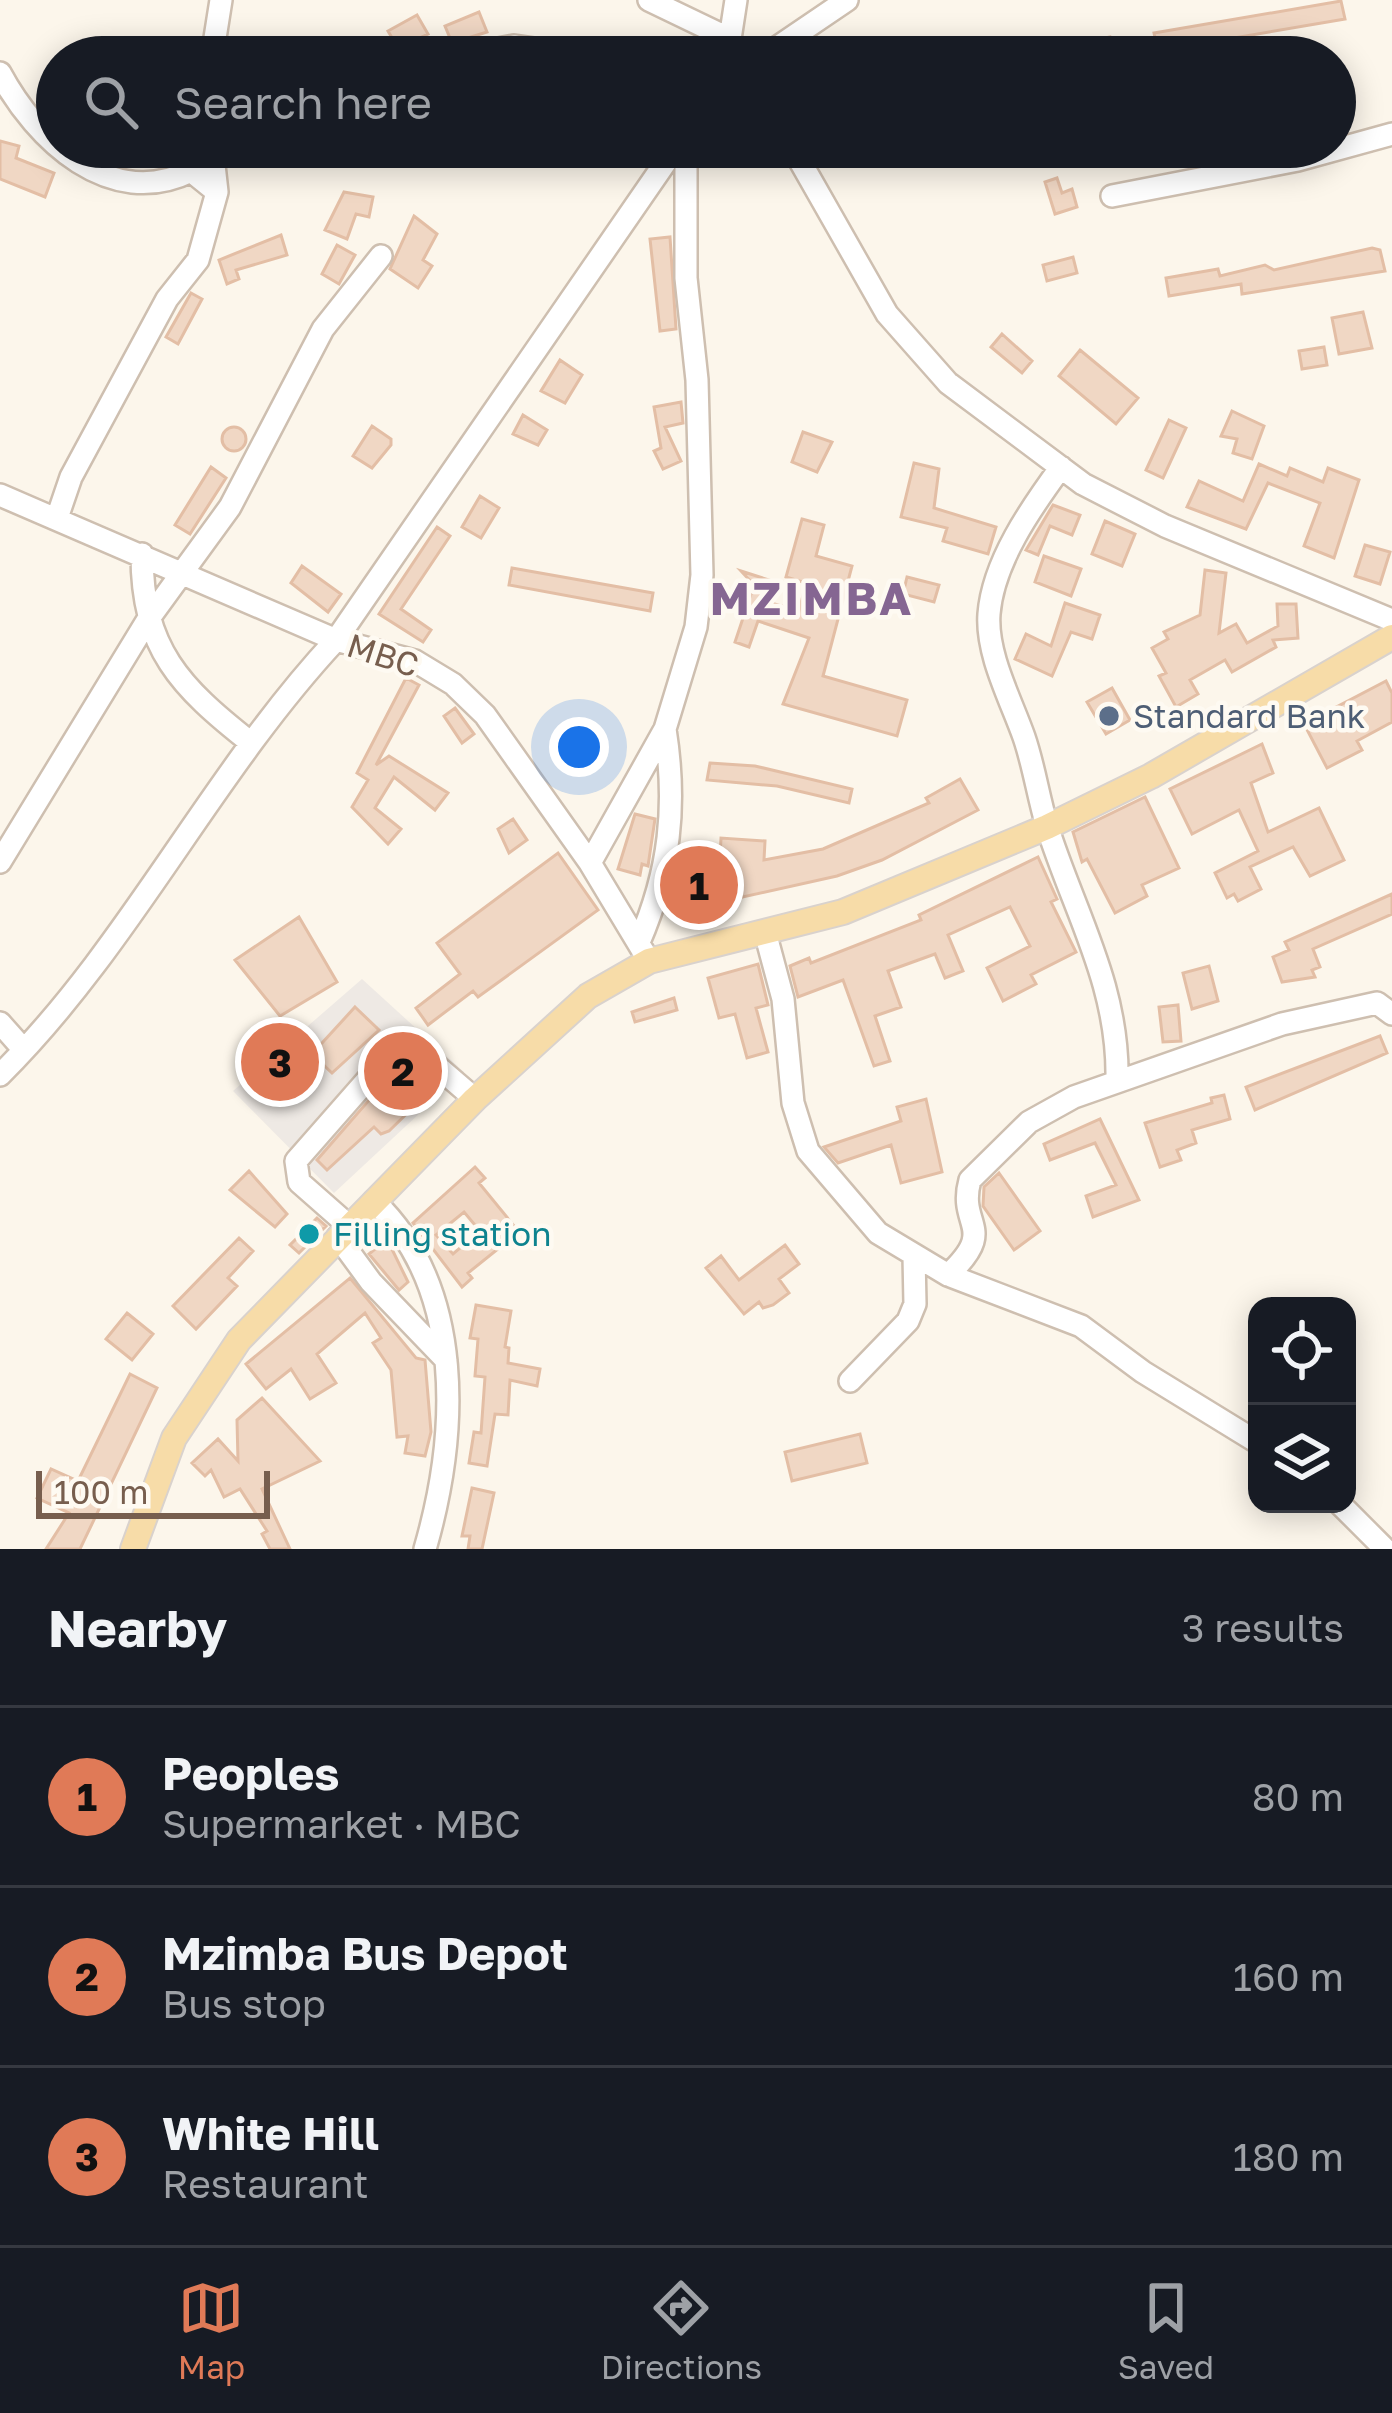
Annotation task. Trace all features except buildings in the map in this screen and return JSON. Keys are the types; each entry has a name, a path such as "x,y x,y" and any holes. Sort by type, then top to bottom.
{"main road":[{"path":"133,1549 165,1459 197,1399 239,1340 475,1099 644,951 765,932 843,912 1047,827 1172,764 1392,637"}],"street":[{"path":"215,36 221,0"},
{"path":"649,0 714,36"},
{"path":"735,36 736,0"},
{"path":"794,36 847,0"},
{"path":"0,73 36,125"},
{"path":"1356,144 1392,134"},
{"path":"89,168 157,184 193,168"},
{"path":"57,518 71,477 167,299 198,260 217,192 212,168"},
{"path":"0,1075 76,987 250,743 336,640 662,168"},
{"path":"590,863 665,729 696,627 702,575 697,380 686,278 686,168"},
{"path":"804,168 868,284 910,344 949,383 1061,467 1165,526 1392,620"},
{"path":"1112,196 1257,168"},
{"path":"191,171 217,192"},
{"path":"0,862 147,621 186,573 240,488 323,329 381,256"},
{"path":"1061,467 1006,556 989,616 990,637 1031,759 1047,827 1096,948 1115,1034 1117,1080"},
{"name":"MBC","path":"0,495 336,640 415,661 453,683 485,715 590,863 644,951"},
{"path":"142,554 147,621 176,673 202,704 250,743"},
{"path":"644,951 672,831 674,785 665,729"},
{"path":"765,932 782,999 793,1103 808,1151 878,1233 948,1275 1081,1326 1143,1372 1248,1436"},
{"path":"948,1275 971,1254 976,1236 967,1190 984,1162 1029,1122 1117,1080 1310,1017 1377,1004 1392,1014"},
{"path":"0,1023 24,1050"},
{"path":"446,1360 371,1282 344,1231 299,1182 296,1161 397,1046 410,1042 475,1099"},
{"path":"374,1201 419,1257 446,1360 443,1475 425,1549"},
{"path":"850,1381 908,1321 915,1304 914,1256"},
{"path":"1349,1513 1385,1549"}],"shaded area":[{"path":"362,979 464,1072 334,1193 233,1091"}],"place":[{"name":"Standard Bank","path":"1109,716"},
{"name":"Peoples","path":"699,885"},
{"name":"White Hill","path":"280,1062"},
{"name":"Mzimba Bus Depot","path":"403,1071"},
{"name":"Filling station","path":"309,1234"}],"district":[{"name":"MZIMBA","path":"812,599"}]}
